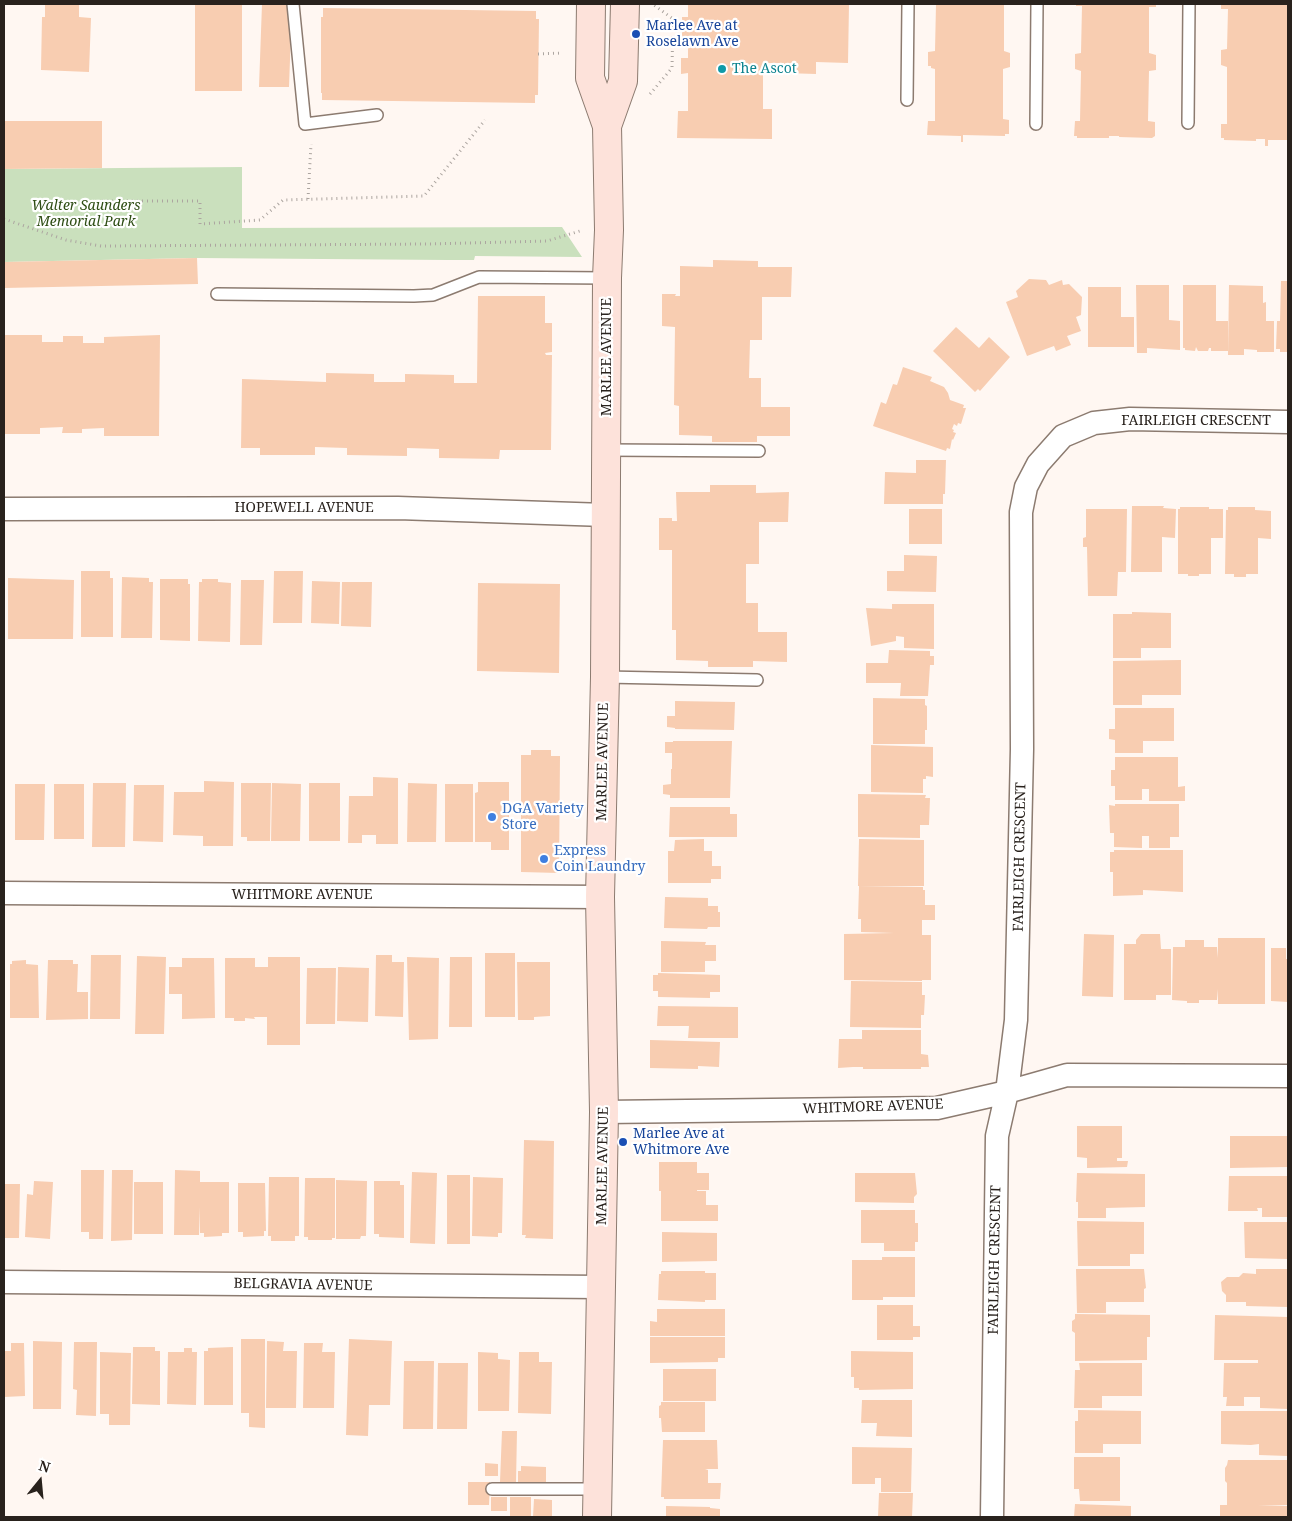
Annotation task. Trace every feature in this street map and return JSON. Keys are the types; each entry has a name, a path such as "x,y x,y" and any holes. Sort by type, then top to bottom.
{"street":[{"name":"MARLEE AVENUE","path":"591,4 590,78 607,126 609,230 607,278 605,677 600,897 604,1112 597,1517"},
{"name":"MARLEE AVENUE","path":"607,126 623,81 625,4"},
{"name":"FAIRLEIGH CRESCENT","path":"992,1517 997,1136 1006,1092 1016,1020 1022,748 1021,512 1026,487 1038,464 1063,436 1094,423 1130,419 1288,422"},
{"name":"HOPEWELL AVENUE","path":"4,509 398,508 605,515"},
{"name":"WHITMORE AVENUE","path":"4,893 600,897"},
{"name":"WHITMORE AVENUE","path":"604,1112 937,1108 1067,1075 1288,1076"},
{"name":"BELGRAVIA AVENUE","path":"4,1282 601,1287"}],"lane":[{"path":"293,4 305,124 377,115"},
{"path":"907,100 908,4"},
{"path":"1036,124 1037,4"},
{"path":"1188,123 1190,4"},
{"path":"217,294 414,296 433,295 479,277 607,278"},
{"path":"606,450 759,451"},
{"path":"605,677 757,680"},
{"path":"492,1489 597,1489"}],"path":[{"path":"649,96 672,68 673,19 652,4"},
{"path":"102,201 200,201 200,224 260,220 283,200 424,196 485,120"},
{"path":"308,199 313,124"},
{"path":"4,219 66,240 101,246 429,244 547,241 586,229 609,230"}],"green space":[{"name":"Walter Saunders Memorial Park","path":"242,167 242,228 562,227 582,257 475,256 474,260 197,258 4,262 4,169"}],"building":[{"path":"45,4 79,4 79,17 91,18 89,72 41,70 42,17 45,17"},
{"path":"195,4 242,4 242,91 195,91"},
{"path":"262,4 292,4 289,87 259,87"},
{"name":"The Ascot","path":"688,4 849,4 848,63 816,62 816,74 784,73 784,63 763,63 763,109 772,109 772,139 677,138 678,111 688,111 688,73 681,74 681,58 688,58 688,47 682,47 682,17 688,17"},
{"path":"936,4 1004,4 1004,51 1010,53 1010,67 1003,69 1003,119 1009,120 1009,134 1005,134 1005,136 963,135 963,142 961,142 961,136 927,135 928,121 935,121 935,69 928,66 928,52 935,51"},
{"path":"1076,4 1156,4 1156,7 1149,7 1149,53 1156,55 1156,70 1149,71 1148,121 1155,122 1155,136 1152,138 1109,136 1109,138 1077,138 1077,136 1074,136 1075,121 1080,121 1081,71 1075,69 1075,54 1081,53 1082,6 1076,6"},
{"path":"1221,4 1288,4 1288,140 1268,140 1268,146 1265,146 1265,139 1256,139 1256,141 1224,140 1224,138 1221,138 1221,124 1227,124 1227,67 1221,65 1221,50 1227,49 1228,9 1221,9"},
{"path":"323,8 536,11 536,19 539,19 538,95 535,95 535,103 322,100 321,17 323,17"},
{"path":"4,121 102,121 102,168 4,169"},
{"path":"197,258 198,284 4,288 4,262"},
{"path":"713,260 758,261 758,267 792,267 791,297 762,297 762,340 750,340 749,378 761,378 761,407 790,407 790,436 757,436 757,442 712,442 712,436 679,435 679,406 674,405 675,327 662,326 662,294 676,294 675,296 680,296 680,266 713,267"},
{"path":"1029,279 1046,280 1049,285 1062,280 1063,285 1069,284 1082,297 1081,315 1076,317 1081,331 1067,336 1071,345 1056,351 1054,346 1027,356 1006,302 1018,297 1016,291"},
{"path":"1281,281 1288,281 1288,352 1280,352 1280,349 1276,349 1277,321 1280,321"},
{"path":"1136,285 1169,285 1169,320 1180,321 1180,350 1147,348 1147,353 1137,353"},
{"path":"1183,285 1216,285 1216,321 1228,321 1228,351 1211,351 1211,348 1209,348 1208,351 1198,351 1196,347 1195,351 1183,348"},
{"path":"1229,285 1263,286 1263,303 1266,302 1266,321 1274,321 1274,352 1257,352 1257,350 1244,349 1244,355 1228,355"},
{"path":"1088,287 1121,287 1121,317 1134,317 1134,347 1088,347"},
{"path":"478,296 545,296 545,323 552,323 552,352 545,353 546,355 552,355 551,450 500,450 499,459 439,458 439,449 407,448 407,456 347,455 347,448 315,447 315,455 260,455 260,448 241,448 242,379 326,382 326,373 374,374 374,382 405,382 405,374 454,375 454,383 477,383"},
{"path":"956,327 979,348 989,337 1010,357 980,391 978,389 975,392 933,351"},
{"path":"4,335 42,335 42,342 63,342 63,336 83,336 83,343 104,343 104,337 160,335 159,436 104,436 104,428 82,429 82,433 62,433 63,427 40,428 40,434 4,434"},
{"path":"903,367 932,377 930,381 944,387 950,400 964,405 963,408 966,408 961,424 958,423 957,426 954,424 952,429 956,433 952,439 950,449 947,448 946,451 873,426 881,402 886,404 893,384 897,385"},
{"path":"916,460 946,460 943,504 884,504 885,472 916,473"},
{"path":"710,485 756,485 756,493 789,492 788,522 759,522 759,564 746,564 746,603 758,603 758,632 787,632 787,662 753,661 753,667 708,667 708,661 676,660 676,630 672,630 672,550 659,550 659,518 672,518 672,521 677,521 676,492 710,492"},
{"path":"1132,506 1164,506 1163,508 1176,509 1175,538 1162,537 1162,572 1131,572"},
{"path":"1180,507 1223,509 1223,538 1211,538 1211,574 1188,576 1188,574 1178,574 1178,509"},
{"path":"1228,507 1255,507 1255,510 1271,511 1271,539 1258,538 1258,574 1234,577 1234,574 1225,574 1226,510 1228,510"},
{"path":"909,509 942,509 942,544 909,544"},
{"path":"1086,509 1127,509 1126,572 1118,572 1117,596 1088,596 1087,547 1083,547 1083,538 1086,537"},
{"path":"904,555 937,556 936,592 887,591 887,571 904,571"},
{"path":"81,571 110,571 110,578 113,578 113,637 81,637"},
{"path":"274,571 303,571 302,623 273,623"},
{"path":"122,577 149,578 149,582 153,582 152,638 121,638"},
{"path":"8,578 74,580 73,639 8,639"},
{"path":"160,579 188,579 188,584 190,584 190,641 160,640"},
{"path":"202,579 218,579 218,582 231,583 230,642 198,641 199,582 202,582"},
{"path":"241,580 264,580 262,645 240,645"},
{"path":"312,581 340,582 339,624 311,623"},
{"path":"342,582 372,582 371,627 341,626"},
{"path":"478,583 560,584 559,673 477,671"},
{"path":"892,604 934,604 934,649 904,648 904,637 896,636 896,641 871,646 866,608 892,609"},
{"path":"1132,612 1171,613 1171,648 1141,648 1141,658 1113,658 1113,614 1132,614"},
{"path":"889,650 930,651 930,656 934,656 934,665 930,665 928,696 900,696 901,683 866,683 866,663 888,663"},
{"path":"1181,660 1181,695 1142,695 1142,705 1113,705 1113,661"},
{"path":"873,698 925,699 925,705 927,706 927,730 925,730 925,744 873,744"},
{"path":"675,701 735,702 734,730 675,729 667,727 667,716 675,716"},
{"path":"1115,708 1174,708 1174,741 1143,741 1143,753 1115,753 1115,740 1109,739 1109,729 1115,729"},
{"path":"732,741 730,798 670,798 670,795 663,794 663,785 671,784 672,769 672,753 665,753 665,742"},
{"path":"871,745 933,747 933,777 926,776 926,779 923,779 923,793 871,792"},
{"path":"531,750 551,750 551,756 560,756 559,873 521,872 521,755 531,755"},
{"path":"1115,757 1178,757 1178,787 1185,786 1185,801 1149,801 1149,789 1142,789 1142,800 1115,800 1115,786 1111,786 1111,770 1115,770"},
{"path":"373,777 398,778 398,844 376,844 376,835 362,835 362,843 348,843 349,796 373,796"},
{"path":"204,781 234,782 233,846 203,846 203,836 173,835 174,792 204,792"},
{"name":"DGA Variety Store","path":"478,782 509,782 509,850 491,850 491,842 475,842 475,793 478,792"},
{"path":"93,783 126,783 125,847 92,847"},
{"path":"241,783 271,783 270,841 247,841 247,837 241,837"},
{"path":"272,783 301,784 300,841 271,841"},
{"path":"309,783 340,783 340,841 309,841"},
{"path":"408,783 437,784 436,842 407,842"},
{"path":"15,784 45,784 44,840 15,840"},
{"path":"54,784 84,784 84,839 54,839"},
{"path":"445,784 473,784 473,842 445,842"},
{"path":"134,785 164,785 163,842 133,841"},
{"path":"858,794 926,795 925,798 930,798 929,825 920,825 920,838 858,837"},
{"path":"1115,804 1179,804 1179,837 1170,837 1170,848 1149,848 1149,836 1142,836 1142,848 1114,847 1114,833 1110,833 1109,805 1115,806"},
{"path":"670,807 730,807 730,814 737,814 737,837 669,837"},
{"path":"704,839 704,851 712,851 712,866 721,866 721,879 711,879 711,883 668,883 668,851 674,851 675,840"},
{"path":"859,839 924,840 924,886 858,886"},
{"path":"1114,850 1183,850 1183,892 1143,890 1143,895 1113,896 1113,872 1110,872 1110,852 1114,852"},
{"path":"859,886 923,887 923,890 925,890 925,905 935,905 935,920 922,920 922,935 931,935 931,980 844,980 844,934 894,933 861,932 861,919 858,919"},
{"path":"665,897 708,898 708,906 718,906 720,927 708,927 707,929 664,928"},
{"path":"1084,934 1114,935 1113,997 1082,996"},
{"path":"1141,934 1160,934 1161,949 1171,949 1171,995 1156,995 1156,1000 1124,1000 1124,944 1136,944 1136,940"},
{"path":"1218,938 1265,938 1265,1004 1218,1004 1218,989 1217,1000 1199,1000 1199,1003 1187,1003 1187,1001 1172,1000 1173,947 1185,947 1185,940 1204,940 1204,947 1217,947 1218,958"},
{"path":"661,941 706,942 705,945 716,945 716,961 705,961 705,972 661,972"},
{"path":"1271,948 1286,948 1286,959 1288,959 1288,1002 1271,1001"},
{"path":"485,953 515,953 515,1017 485,1017"},
{"path":"91,955 121,955 120,1019 90,1019"},
{"path":"376,955 392,955 392,962 404,962 403,1017 375,1016"},
{"path":"137,956 166,957 164,1034 135,1034"},
{"path":"268,957 300,957 300,1045 267,1045 267,1017 245,1018 245,1021 234,1021 234,1018 225,1018 225,958 255,958 255,967 268,967"},
{"path":"407,957 439,958 438,1039 409,1040"},
{"path":"450,957 472,957 472,1027 449,1027"},
{"path":"182,958 214,958 215,1018 182,1019 182,994 169,994 169,967 182,967"},
{"path":"26,960 26,964 38,965 39,1018 10,1018 10,964 12,964 12,961"},
{"path":"48,960 73,960 73,964 78,964 77,992 88,992 88,1019 46,1020"},
{"path":"517,962 550,962 550,1016 534,1017 534,1020 518,1020"},
{"path":"338,967 369,968 368,1022 337,1021"},
{"path":"307,968 336,968 335,1024 306,1024"},
{"path":"658,973 720,975 720,992 710,992 710,998 658,997 658,991 653,991 653,975 658,975"},
{"path":"851,981 922,982 922,995 925,995 924,1015 921,1015 921,1028 850,1027"},
{"path":"658,1006 738,1007 738,1038 688,1038 689,1026 657,1026"},
{"path":"862,1030 921,1030 921,1054 928,1055 929,1067 921,1067 921,1069 838,1068 839,1039 862,1039"},
{"path":"650,1040 720,1042 719,1067 698,1066 698,1069 650,1068"},
{"path":"1077,1126 1122,1126 1122,1158 1117,1158 1117,1161 1128,1161 1127,1167 1087,1168 1087,1158 1077,1157"},
{"path":"1230,1136 1288,1136 1288,1167 1230,1168"},
{"path":"524,1140 554,1141 553,1239 525,1238 526,1235 522,1235"},
{"path":"659,1162 697,1162 697,1173 709,1173 709,1190 697,1191 706,1191 706,1205 718,1205 718,1221 661,1221"},
{"path":"81,1170 104,1170 103,1239 89,1239 89,1232 81,1232"},
{"path":"112,1170 133,1170 132,1240 111,1241"},
{"path":"175,1170 200,1171 200,1182 229,1182 229,1233 222,1233 222,1236 204,1237 204,1233 200,1233 200,1207 199,1235 174,1235"},
{"path":"412,1172 437,1173 435,1244 410,1243"},
{"path":"855,1173 915,1173 917,1194 914,1197 914,1203 855,1202"},
{"path":"1077,1173 1145,1174 1145,1207 1106,1208 1106,1218 1078,1218 1078,1202 1076,1202"},
{"path":"447,1175 470,1175 470,1244 447,1244"},
{"path":"1229,1176 1288,1176 1288,1217 1262,1217 1262,1208 1257,1208 1258,1211 1228,1211"},
{"path":"269,1177 299,1177 299,1236 295,1236 295,1241 271,1241 271,1236 268,1236"},
{"path":"473,1177 503,1178 502,1233 498,1233 498,1237 472,1236"},
{"path":"305,1178 335,1178 335,1238 332,1238 332,1240 308,1240 308,1237 304,1237"},
{"path":"336,1180 367,1181 366,1236 361,1236 360,1239 336,1239"},
{"path":"34,1181 53,1182 50,1239 25,1237 27,1194 33,1195"},
{"path":"374,1181 400,1181 400,1185 404,1185 404,1238 379,1237 379,1234 374,1234"},
{"path":"134,1182 163,1182 163,1234 134,1234"},
{"path":"238,1183 265,1183 266,1231 264,1231 264,1236 243,1237 243,1232 238,1232"},
{"path":"4,1184 20,1184 19,1238 4,1238"},
{"path":"861,1210 915,1210 915,1223 918,1223 918,1242 915,1242 915,1251 884,1251 884,1243 861,1243"},
{"path":"1077,1221 1144,1222 1144,1254 1130,1254 1130,1266 1078,1266"},
{"path":"1244,1222 1288,1222 1288,1259 1245,1258"},
{"path":"662,1232 717,1233 717,1261 662,1262"},
{"path":"882,1257 915,1257 915,1297 883,1297 883,1300 852,1300 852,1260 882,1260"},
{"path":"1076,1269 1144,1269 1146,1288 1144,1289 1144,1302 1106,1302 1106,1313 1077,1313"},
{"path":"1256,1269 1288,1269 1288,1307 1246,1306 1246,1302 1226,1302 1226,1295 1222,1291 1221,1282 1227,1277 1239,1277 1243,1273 1256,1274"},
{"path":"661,1271 705,1271 705,1273 716,1273 716,1300 705,1300 705,1302 658,1300 659,1274 661,1274"},
{"path":"877,1305 913,1305 913,1326 920,1326 920,1337 913,1337 913,1340 877,1340"},
{"path":"657,1309 725,1309 725,1336 650,1336 650,1321 657,1322"},
{"path":"1075,1314 1150,1315 1150,1337 1147,1337 1147,1360 1075,1361 1075,1333 1072,1331 1072,1321 1075,1319"},
{"path":"1215,1315 1288,1317 1288,1409 1260,1408 1260,1397 1244,1397 1244,1406 1226,1406 1227,1397 1223,1397 1224,1363 1258,1363 1258,1360 1214,1360"},
{"path":"650,1337 725,1337 725,1358 718,1358 718,1362 650,1363"},
{"path":"241,1339 265,1339 265,1428 249,1427 249,1413 241,1413"},
{"path":"349,1339 392,1341 390,1405 369,1405 368,1436 346,1435"},
{"path":"33,1341 62,1342 61,1409 33,1409"},
{"path":"267,1341 284,1342 283,1351 297,1351 296,1408 266,1408"},
{"path":"74,1342 97,1342 96,1416 76,1415 77,1390 73,1389"},
{"path":"11,1343 24,1343 25,1396 4,1397 4,1351 11,1351"},
{"path":"304,1343 323,1343 322,1352 335,1352 334,1408 303,1408"},
{"path":"133,1347 155,1347 155,1351 160,1351 160,1405 132,1404"},
{"path":"233,1347 233,1405 204,1405 204,1351 208,1351 208,1348"},
{"path":"184,1348 192,1348 192,1352 197,1352 196,1405 167,1404 168,1352 184,1352"},
{"path":"851,1351 913,1352 913,1389 859,1390 859,1388 854,1388 854,1377 851,1377"},
{"path":"100,1352 131,1353 130,1425 109,1425 109,1414 100,1414"},
{"path":"478,1352 498,1353 498,1359 510,1360 509,1411 478,1411"},
{"path":"519,1352 539,1352 539,1362 552,1362 551,1414 518,1413"},
{"path":"404,1361 434,1361 433,1429 403,1429"},
{"path":"438,1363 468,1363 467,1429 437,1429"},
{"path":"1079,1363 1142,1363 1142,1396 1102,1396 1102,1408 1074,1408 1075,1370 1080,1370"},
{"path":"663,1369 716,1369 716,1401 663,1401"},
{"path":"862,1400 912,1400 912,1437 876,1436 877,1423 861,1423"},
{"path":"661,1402 705,1402 705,1432 662,1432 661,1418 659,1418"},
{"path":"1078,1410 1141,1411 1141,1444 1103,1444 1103,1453 1075,1453 1075,1421 1078,1421"},
{"path":"1221,1411 1288,1411 1288,1456 1259,1455 1259,1444 1221,1444"},
{"path":"502,1431 517,1431 516,1483 500,1482"},
{"path":"663,1440 717,1440 718,1469 705,1469 708,1470 708,1483 721,1483 720,1499 664,1499 664,1497 661,1497"},
{"path":"852,1447 912,1448 911,1492 881,1492 881,1478 875,1478 875,1484 852,1484"},
{"path":"1074,1457 1120,1457 1120,1501 1080,1501 1079,1489 1074,1489"},
{"path":"1228,1460 1288,1460 1288,1505 1258,1506 1288,1506 1288,1517 1220,1517 1220,1505 1227,1505 1225,1468"},
{"path":"485,1463 498,1464 498,1476 485,1476"},
{"path":"521,1466 546,1467 546,1482 518,1482 518,1471 521,1471"},
{"path":"468,1482 490,1482 489,1505 468,1505"},
{"path":"879,1493 913,1493 912,1517 878,1517"},
{"path":"491,1497 507,1497 507,1511 491,1511"},
{"path":"510,1497 531,1497 531,1517 510,1517"},
{"path":"534,1499 552,1500 552,1517 533,1517"},
{"path":"1075,1504 1131,1506 1131,1517 1074,1517"},
{"path":"666,1506 720,1509 720,1517 666,1517"}],"place":[{"name":"Marlee Ave at Roselawn Ave","path":"636,34"},
{"name":"The Ascot","path":"722,69"},
{"name":"DGA Variety Store","path":"492,817"},
{"name":"Express Coin Laundry","path":"544,859"},
{"name":"Marlee Ave at Whitmore Ave","path":"623,1142"}]}
